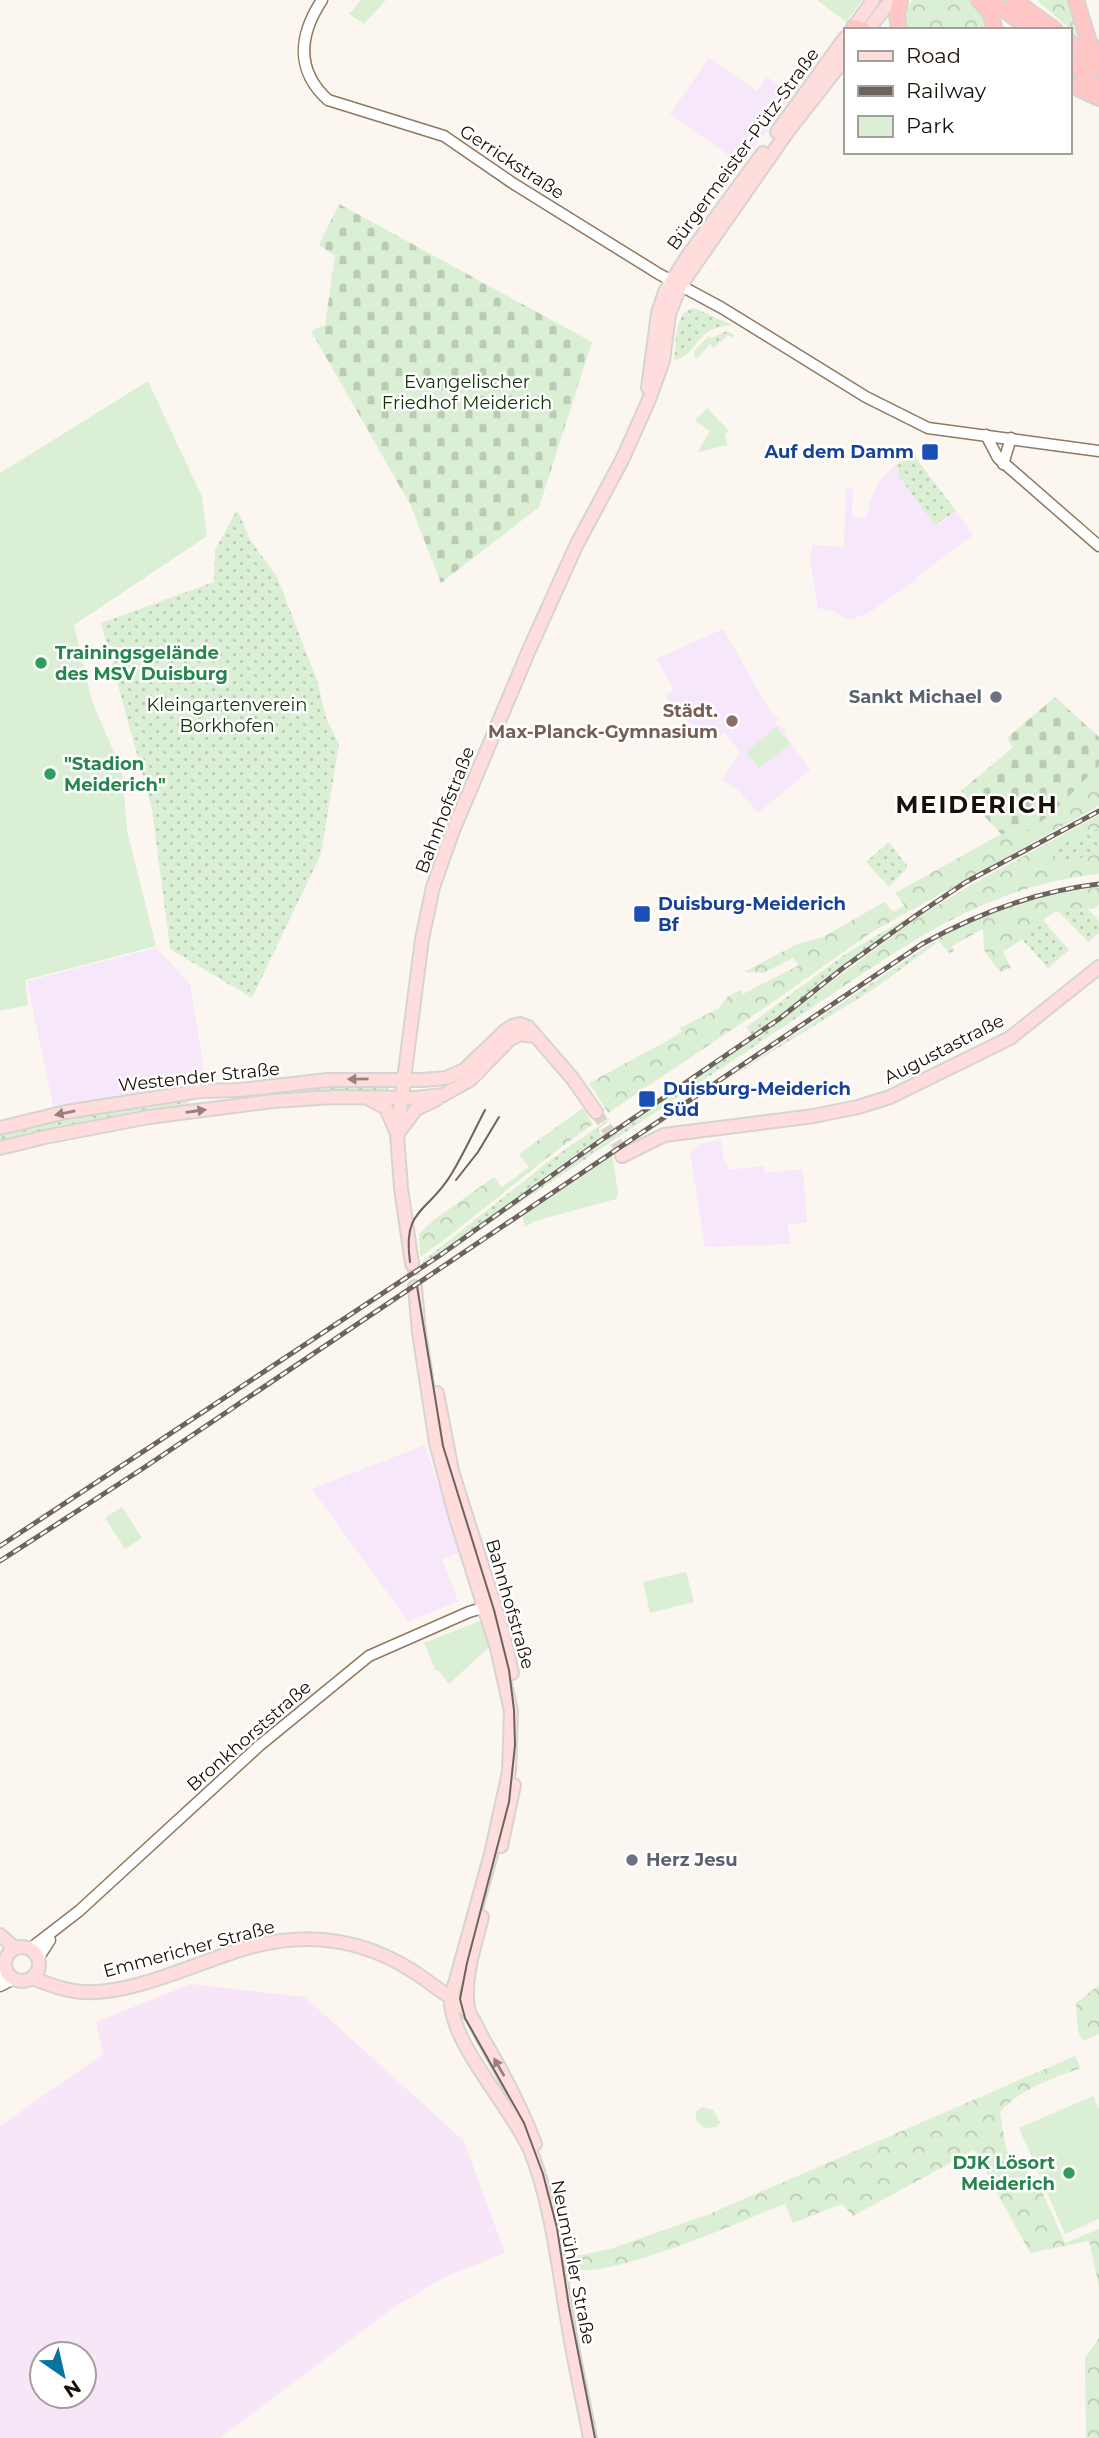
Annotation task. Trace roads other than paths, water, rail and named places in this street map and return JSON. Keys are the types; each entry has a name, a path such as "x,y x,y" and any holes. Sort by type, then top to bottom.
{"highway":[{"path":"899,28 897,15 900,0"},
{"path":"979,0 990,12 994,28"},
{"path":"990,0 1029,28"},
{"path":"1014,0 1052,28"},
{"path":"1076,0 1088,39 1099,60"},
{"path":"1071,43 1099,69"},
{"path":"1071,63 1099,89"},
{"path":"1071,85 1099,98"}],"main road":[{"name":"Bürgermeister-Pütz-Straße","path":"859,28 873,0"},
{"name":"Bürgermeister-Pütz-Straße","path":"860,28 891,0"},
{"name":"Bürgermeister-Pütz-Straße","path":"675,283 844,49"},
{"name":"Bürgermeister-Pütz-Straße","path":"675,283 844,59"},
{"name":"Bahnhofstraße","path":"412,1264 401,1188 397,1135 422,939 441,863 529,650 576,546 622,460 640,419 648,388 658,313 675,283"},
{"name":"Augustastraße","path":"621,1153 664,1135 814,1116 890,1097 1010,1038 1099,967"},
{"name":"Westender Straße","path":"0,1128 66,1112 200,1091 240,1090 328,1080 439,1079 464,1070 505,1031 520,1024 528,1027 534,1035"},
{"path":"397,1135 416,1109 470,1080 510,1040 521,1034 534,1035 572,1078 596,1112"},
{"name":"Westender Straße","path":"0,1148 45,1136 149,1117 273,1101 443,1095"},
{"path":"364,1098 386,1108 397,1135"},
{"name":"Bahnhofstraße","path":"451,1998 493,1861 510,1809 516,1773 517,1715 515,1689 501,1626 445,1443 423,1307 416,1289 436,1443 456,1518 488,1607 511,1712 509,1772 496,1830 493,1861 468,1983 469,2013"},
{"path":"0,1935 7,1962"},
{"name":"Emmericher Straße","path":"35,1963 54,1987 95,1992 129,1986 243,1949 300,1939 339,1940 370,1949 406,1966 451,1998"},
{"path":"0,1941 14,1979 23,1981 35,1963"},
{"path":"7,1962 35,1963"},
{"name":"Emmericher Straße","path":"432,1984 453,2019"},
{"name":"Neumühler Straße","path":"451,1998 469,2013 517,2098 553,2196 597,2438"},
{"name":"Neumühler Straße","path":"451,1998 453,2019 476,2061 524,2136 539,2175 552,2229 590,2438"}],"street":[{"name":"Gerrickstraße","path":"323,0 305,34 304,60 307,72 328,100 444,136 514,184 675,283"},
{"path":"675,283 722,308 855,391 916,423 936,430 1099,451"},
{"path":"986,435 1003,464 1099,546"},
{"path":"1003,464 1011,439"},
{"name":"Bronkhorststraße","path":"35,1963 56,1932 249,1755 369,1656 469,1612 488,1607"},
{"path":"0,1986 14,1979"}],"tunnel":[{"path":"596,1112 621,1150"},
{"path":"412,1264 415,1287"}],"tram line":[{"path":"410,1262 410,1231 414,1220 452,1173 485,1110"},
{"path":"456,1180 478,1152 499,1117"},
{"path":"417,1286 443,1446 494,1610 509,1670 514,1710 515,1745 509,1802 460,1999 465,2018 524,2123 543,2174 557,2228 595,2438"}],"railway":[{"path":"0,1546 439,1256 600,1141 779,1019 843,968 918,914 966,882 1099,811"},
{"path":"0,1561 142,1469 922,944 1008,905 1052,892 1099,884"}],"place":[{"name":"Auf dem Damm","path":"930,452"},
{"name":"Trainingsgelände des MSV Duisburg","path":"41,663"},
{"name":"Sankt Michael","path":"996,697"},
{"name":"Städt. Max-Planck-Gymnasium","path":"732,721"},
{"name":"\"Stadion Meiderich\"","path":"50,774"},
{"name":"Duisburg-Meiderich Bf","path":"642,914"},
{"name":"Duisburg-Meiderich Süd","path":"647,1099"},
{"name":"Herz Jesu","path":"632,1860"},
{"name":"DJK Lösort Meiderich","path":"1069,2173"}],"district":[{"name":"MEIDERICH","path":"977,805"}],"park label":[{"name":"Evangelischer Friedhof Meiderich","path":"467,392"},
{"name":"Kleingartenverein Borkhofen","path":"227,715"}]}
